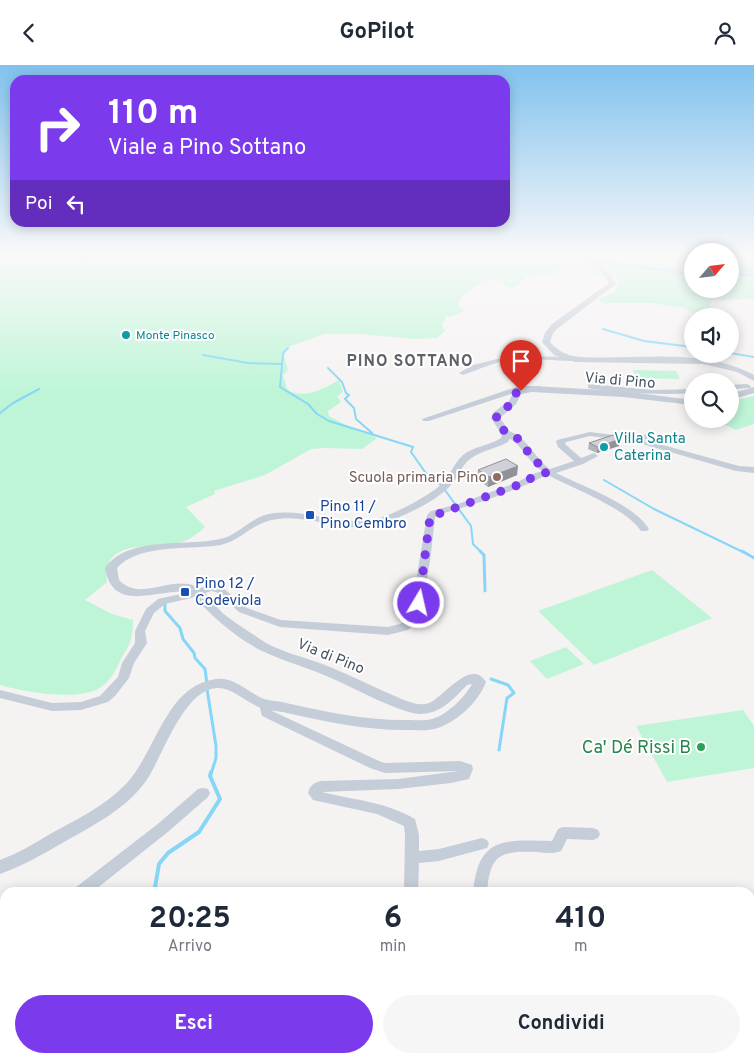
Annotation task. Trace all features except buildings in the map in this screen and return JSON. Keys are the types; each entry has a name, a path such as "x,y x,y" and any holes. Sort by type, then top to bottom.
{"street":[{"name":"Via di Pino","path":"589,302 555,326 549,333 546,342 557,353 576,359 687,361 734,369 754,378"},
{"path":"463,373 476,367 510,358 576,359"},
{"path":"591,386 620,390 684,391"},
{"path":"426,419 522,388 536,387 543,390"},
{"path":"739,388 752,389"},
{"path":"739,394 752,389"},
{"name":"Via di Pino","path":"506,433 496,421 497,414 510,405 516,393 521,391 543,390 624,394 684,403"},
{"path":"667,392 678,403"},
{"path":"198,593 188,588 140,593 125,590 114,581 112,568 119,559 135,551 214,544 228,540 271,516 286,516 345,524 364,524 381,521 436,493 447,484 465,458 502,443 506,439 506,433 523,443 530,456 548,472 622,511 642,523 644,529"},
{"path":"580,462 560,442 590,434 633,439 739,469 754,470"},
{"path":"616,438 624,435 647,436 683,443"},
{"path":"0,694 52,707 81,706 104,699 123,678 128,663 141,643 140,631 150,611 162,601 198,593 210,588 216,589 243,610 280,623 388,631 404,627 415,618 425,561 430,517 521,484 533,477 594,456"},
{"name":"Via di Pino","path":"198,593 220,617 264,647 328,671 398,703 418,709 430,709 441,703 466,680 475,679 479,682 476,690 464,703 450,715 432,724 405,726 372,724 317,715 277,705 264,705"},
{"path":"0,867 23,858 97,816 123,797 149,767 182,706 194,691 210,684 223,684 237,689 264,705 266,713 375,765 397,769 457,766 465,768 466,773 451,778 398,785 321,786 316,789 315,793 318,796 382,809 401,816 410,823 412,858 410,887"},
{"path":"88,887 164,827 203,793"},
{"path":"480,887 480,880 488,857 498,849 517,845 556,847 563,833 593,834"},
{"path":"412,858 439,855 482,844"}],"green space":[{"path":"0,302 459,302 458,305 464,310 458,314 446,317 442,325 445,331 437,338 414,339 360,334 324,334 288,347 284,356 288,370 283,375 287,389 299,394 306,394 320,390 339,380 343,392 337,396 341,402 328,411 329,416 355,430 376,437 376,439 362,449 311,449 265,475 214,491 215,494 186,507 205,527 196,535 178,543 130,548 112,558 107,568 107,582 85,600 112,614 133,620 132,632 127,649 115,671 101,687 92,692 66,695 37,693 0,685"},
{"path":"602,302 712,302 709,305 711,308 684,308 651,303"},
{"path":"633,370 676,371 680,379 637,378"},
{"path":"754,396 754,424 736,430 732,428 739,428 739,399"},
{"path":"652,570 712,618 594,665 538,611"},
{"path":"566,647 584,664 547,679 530,661"},
{"name":"Ca' Dé Rissi B","path":"743,710 754,726 754,768 667,782 636,726"}],"waterway":[{"path":"603,329 644,341 684,346"},
{"path":"288,348 283,353 280,387 308,404 317,414 329,421 413,447 411,452 425,472 442,486 471,526 473,544 484,555 485,591"},
{"path":"739,354 754,357"},
{"path":"203,355 248,363 282,364"},
{"path":"328,368 342,382 346,393 349,395 345,399 354,408 356,419 372,433"},
{"path":"0,413 13,403 39,389"},
{"path":"604,480 654,509 745,553"},
{"path":"742,551 754,558"},
{"path":"165,603 165,611 180,628 183,639 194,653 195,658 205,669 207,684"},
{"path":"491,679 508,685 514,693 507,698 499,750"},
{"path":"207,689 216,746 216,758 211,774"},
{"path":"155,887 159,864 168,853 199,832 220,799 210,776 211,772"}],"place":[{"name":"Monte Pinasco","path":"126,335"},
{"name":"Villa Santa Caterina","path":"604,447"},
{"name":"Scuola primaria Pino","path":"497,477"},
{"name":"Pino 11 / Pino Cembro","path":"310,515"},
{"name":"Pino 12 / Codeviola","path":"185,592"},
{"name":"Ca' Dé Rissi B","path":"701,747"}],"district":[{"name":"PINO SOTTANO","path":"410,360"}],"route":[{"path":"419,603 430,517 434,513 461,506 548,472 530,456 523,443 506,433 496,421 497,414 510,405 516,393 521,391"}]}
